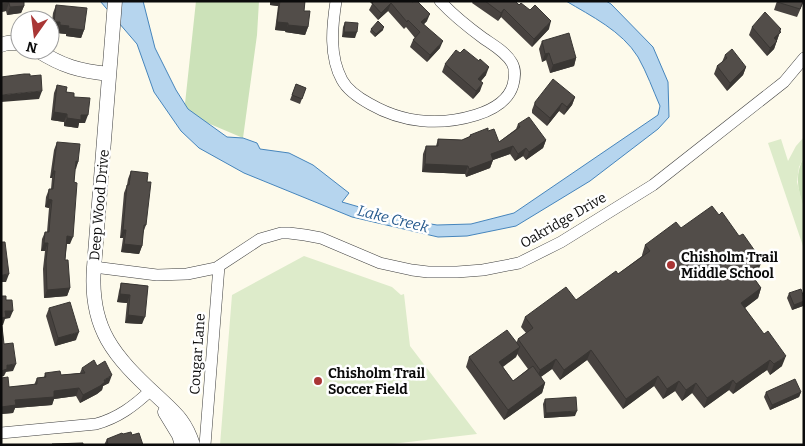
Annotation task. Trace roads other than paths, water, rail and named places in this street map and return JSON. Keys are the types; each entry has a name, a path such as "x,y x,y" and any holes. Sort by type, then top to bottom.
{"street":[{"name":"Deep Wood Drive","path":"115,1 94,267 94,300 102,333 117,355 184,422 193,445"},
{"path":"336,1 333,19 333,50 341,79 346,86 360,99 380,110 403,118 436,122 461,120 500,104 508,95 514,77 512,63 506,55 461,21 440,1"},
{"name":"Oakridge Drive","path":"94,267 172,276 188,274 219,266 260,239 281,233 305,234 321,238 380,262 412,270 457,272 483,270 519,263 561,242 653,185 784,82 804,58"},
{"path":"54,60 62,65 86,72 109,74"},
{"name":"Cougar Lane","path":"205,445 219,266"},
{"name":"Deep Wood Drive","path":"151,390 175,427 182,445"},
{"path":"1,433 96,424 108,421 128,411 151,390"}],"water":[{"name":"Lake Creek","path":"100,1 143,1 155,48 176,90 188,109 227,137 243,138 257,143 260,149 289,153 313,165 349,193 342,202 401,219 437,225 471,224 514,213 658,115 660,106 644,69 638,57 624,39 596,18 566,1 606,1 653,47 668,82 669,117 658,129 590,181 516,226 467,236 438,237 352,217 244,173 199,148 181,131 154,92 137,44"}],"place":[{"name":"Chisholm Trail Middle School","path":"671,265"},
{"name":"Chisholm Trail Soccer Field","path":"318,381"}]}
